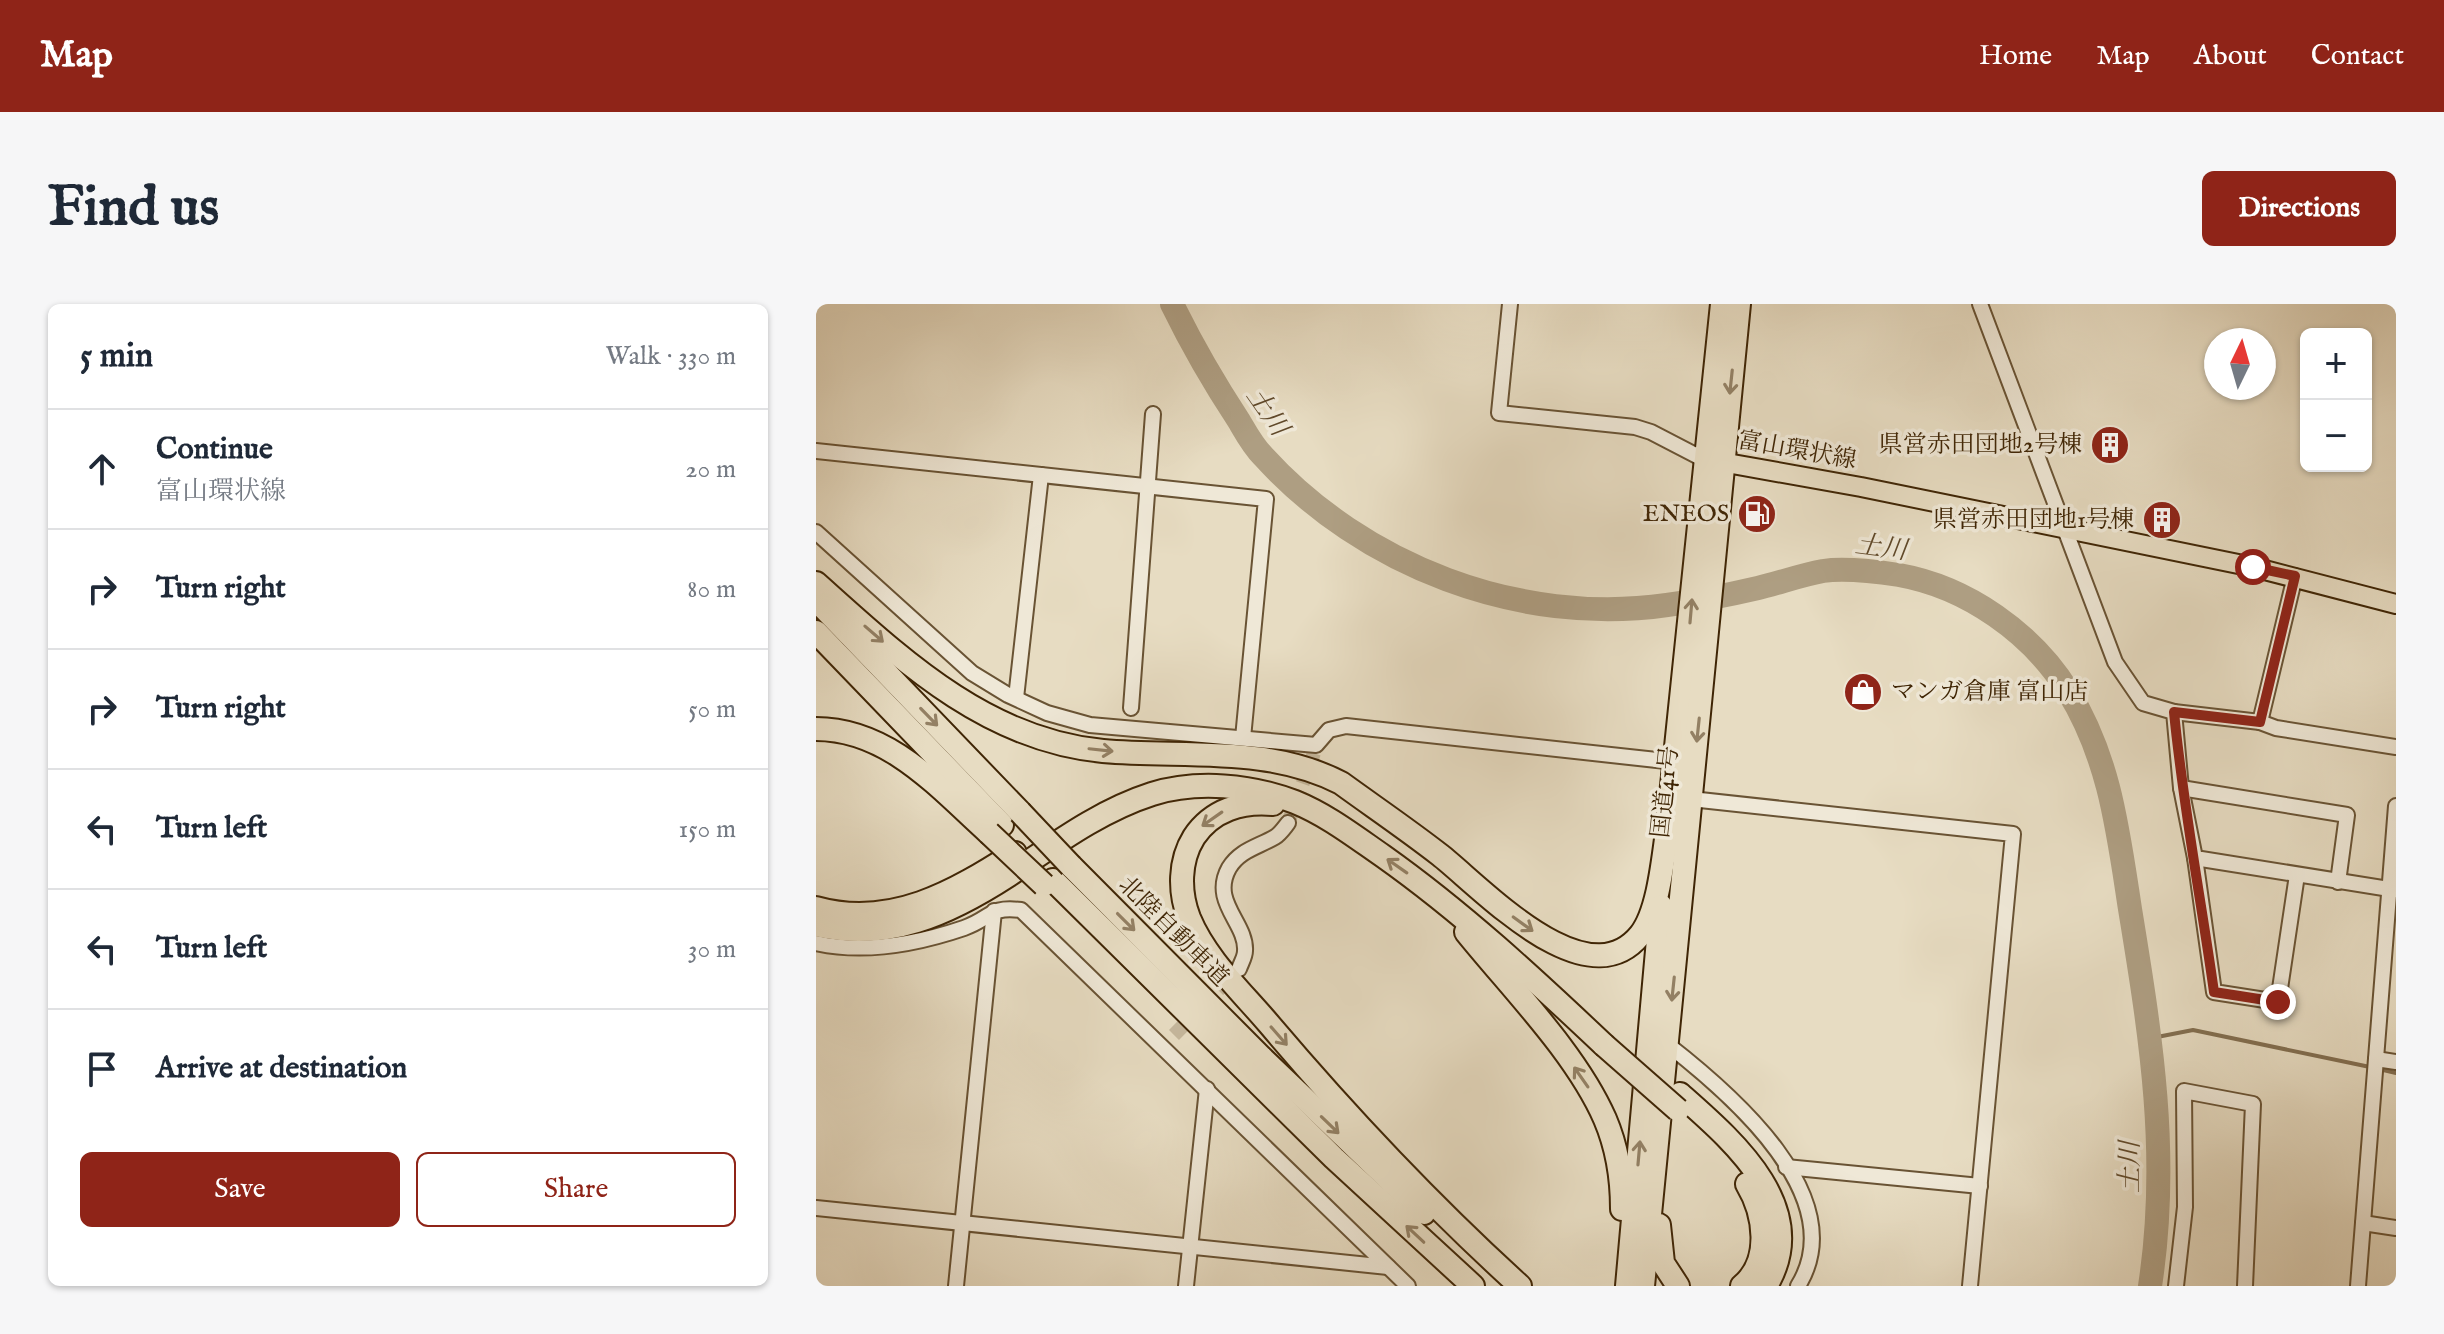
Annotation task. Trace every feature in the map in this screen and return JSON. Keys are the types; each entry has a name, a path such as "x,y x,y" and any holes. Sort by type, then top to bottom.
{"highway":[{"name":"国道41号","path":"1643,1286 1691,799 1697,652 1714,461 1722,304"},
{"name":"国道41号","path":"1714,461 1739,304"},
{"path":"816,583 921,673 978,712 1006,726 1068,746 1101,751 1228,756 1295,765 1326,775 1441,857 1506,911 1553,943 1582,953 1610,952 1639,936 1647,923 1656,892 1670,811"},
{"name":"北陸自動車道","path":"816,600 1049,882 1334,1158 1473,1286"},
{"name":"北陸自動車道","path":"816,632 1004,824 1071,866 1338,1132 1507,1286"},
{"name":"国道41号","path":"1624,1286 1675,762 1697,652"},
{"path":"816,729 836,729 882,745 930,779 1004,824"},
{"path":"816,908 853,915 875,915 919,905 975,878 1113,794 1166,777 1204,773 1251,774 1316,781 1356,794"},
{"path":"816,925 860,932 908,925 933,917 986,890 1096,819 1153,794 1179,788 1239,787 1292,801 1339,825 1423,884 1679,1102 1738,1148 1768,1191 1774,1207 1779,1237 1776,1264 1766,1286"},
{"path":"1339,825 1298,808 1261,803 1243,804 1212,817 1195,836 1184,860 1181,879 1189,917 1199,939 1218,964 1302,1063 1482,1251 1520,1286"},
{"path":"1441,857 1506,936 1606,1037"},
{"path":"1423,884 1548,1032 1592,1093 1606,1121 1620,1177 1624,1286"},
{"path":"1667,1044 1659,1234 1663,1263 1678,1286"},
{"path":"1679,1102 1743,1177 1759,1209 1762,1225 1759,1259 1754,1273 1742,1286"}],"main road":[{"name":"富山環状線","path":"1714,461 1861,487 2295,576 2396,604"}],"street":[{"path":"1510,304 1499,413 1635,427 1714,461"},
{"path":"1980,304 2115,662 2143,703 2174,712 2260,722 2276,728 2396,747"},
{"path":"1131,708 1153,414"},
{"path":"816,451 1266,499 1243,738"},
{"path":"1016,698 1041,475"},
{"path":"816,532 972,673 1047,713 1090,725 1243,738 1315,749 1329,730 1346,726 1675,762"},
{"path":"2260,722 2295,576"},
{"path":"2174,712 2181,788 2195,858 2214,992 2278,1002 2297,875"},
{"path":"2181,788 2347,815 2338,882"},
{"path":"1691,799 2013,834 1970,1286"},
{"path":"2358,1286 2393,889 2396,806"},
{"path":"1239,969 1246,953 1244,941 1227,908 1224,889 1227,870 1239,856 1277,836 1288,823"},
{"path":"2195,858 2393,889"},
{"path":"816,943 840,947 888,947 956,931 981,922 1003,908 1021,910 1168,1040 1207,1089 1405,1285"},
{"path":"956,1286 994,911"},
{"path":"1667,1044 1726,1093 1750,1118 1773,1143 1801,1189 1811,1226 1808,1270 1798,1286"},
{"path":"2376,1059 2396,1062"},
{"path":"1186,1286 1207,1089"},
{"path":"2176,1286 2185,1207 2184,1091 2253,1104 2245,1286"},
{"path":"1786,1167 1980,1186"},
{"path":"816,1208 1388,1267"},
{"path":"2363,1223 2396,1228"}],"waterway":[{"name":"土川","path":"1172,304 1212,378 1263,456 1303,495 1348,529 1396,557 1447,580 1500,596 1556,606 1611,609 1701,600 1823,571 1851,570 1899,575 1949,590 1973,602 1996,616 2036,650 2068,691 2094,743 2116,824 2145,1004 2155,1097 2158,1190 2150,1286"},
{"path":"2152,1038 2193,1030 2370,1067"},
{"path":"2379,1069 2396,1073"}],"tunnel":[{"path":"1288,823 1314,753"},
{"path":"1174,1035 1233,975"}],"place":[{"name":"県営赤田団地2号棟","path":"2110,445"},
{"name":"ENEOS","path":"1757,514"},
{"name":"県営赤田団地1号棟","path":"2162,520"},
{"name":"マンガ倉庫 富山店","path":"1863,692"}],"route":[{"path":"2253,567 2295,576 2260,722 2174,712 2181,788 2195,858 2214,992 2278,1002"}]}
